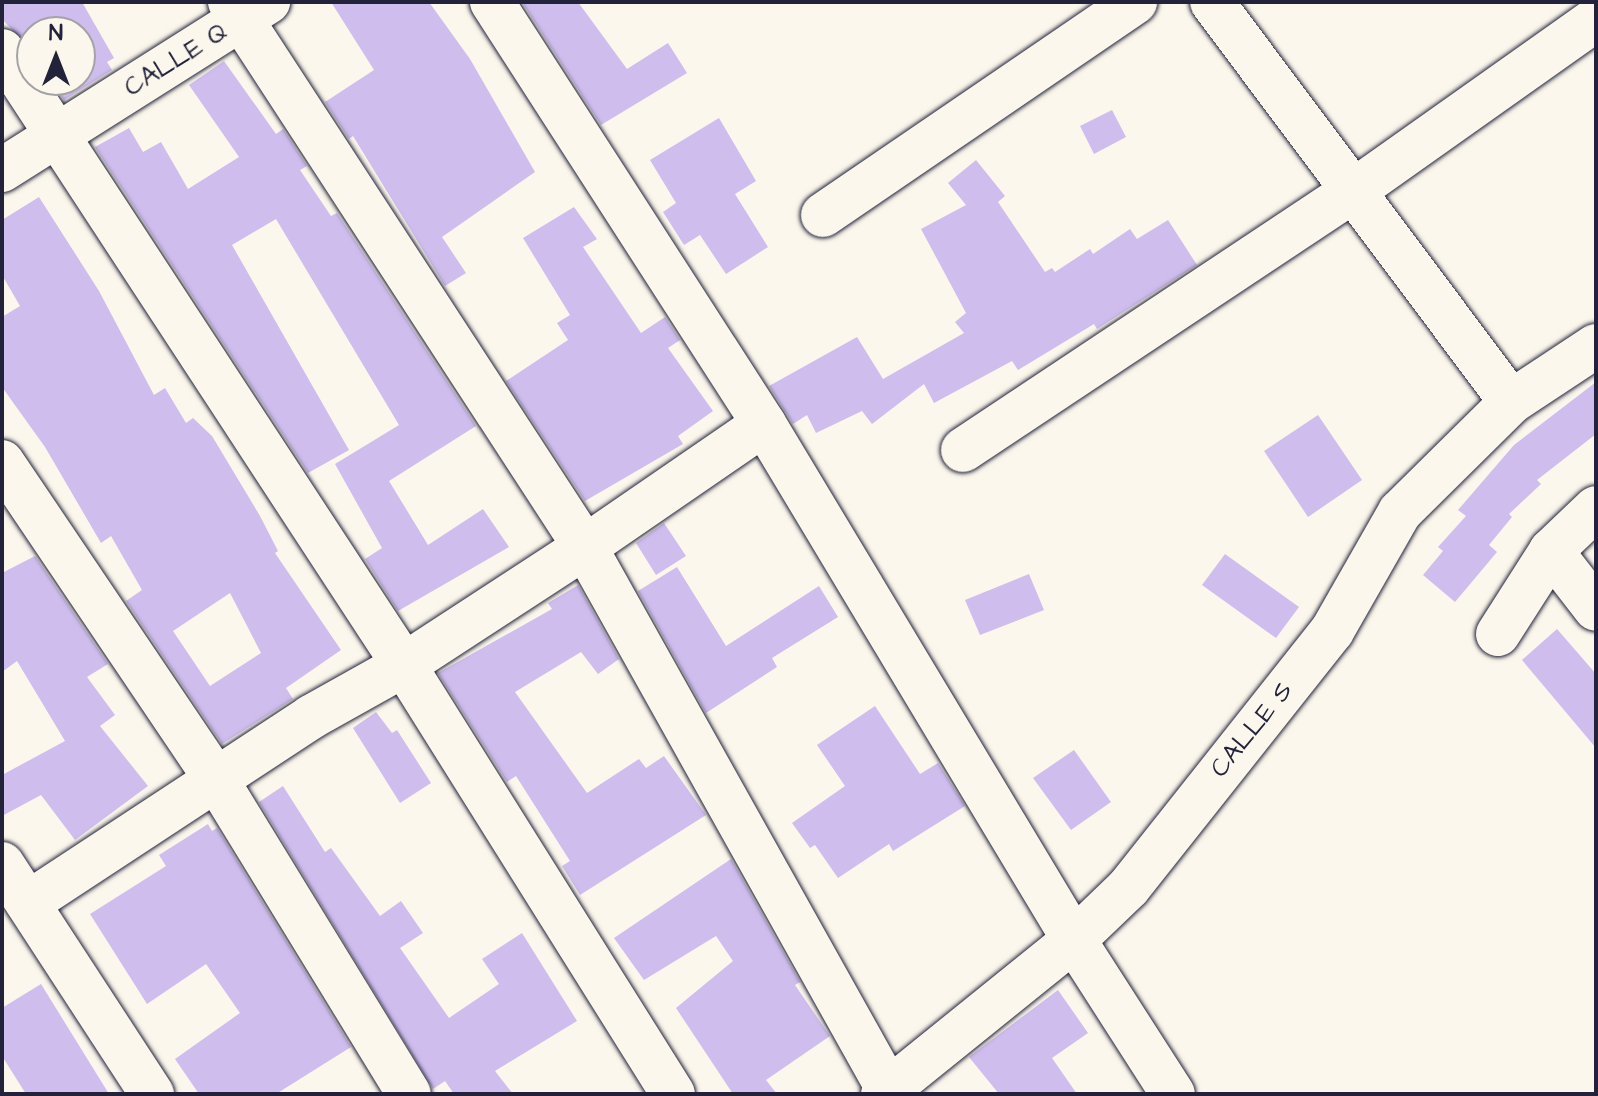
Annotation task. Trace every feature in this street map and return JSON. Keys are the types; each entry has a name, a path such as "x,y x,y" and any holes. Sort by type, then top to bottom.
{"street":[{"path":"492,2 764,424 1074,940 1173,1094"},
{"path":"823,215 1135,2"},
{"path":"1212,2 1511,402"},
{"path":"247,8 585,547 887,1093"},
{"name":"CALLE Q","path":"2,170 247,8"},
{"path":"963,450 1352,192 1596,19"},
{"path":"2,51 404,665 673,1094"},
{"name":"CALLE S","path":"887,1093 1074,940 1129,887 1332,631 1400,512 1511,402 1596,346"},
{"path":"28,903 311,717 404,665 585,547 764,424"},
{"path":"2,462 216,779 409,1094"},
{"path":"1498,634 1551,551 1596,508"},
{"path":"1551,551 1596,609"},
{"path":"2,864 152,1094"}],"building":[{"path":"2,2 82,2 90,16 16,16 16,34 2,19"},
{"path":"331,2 429,2 470,59 535,172 442,237 466,273 445,286 353,136 349,139 325,102 374,70"},
{"path":"522,2 578,2 627,69 668,43 687,73 601,125"},
{"path":"96,26 114,58 107,62 112,70 96,80"},
{"path":"224,61 276,134 283,129 307,166 300,170 331,216 337,213 476,426 389,481 428,545 483,509 509,547 398,611 365,559 382,548 335,464 399,425 276,219 232,245 349,450 308,473 95,147 129,128 143,152 161,142 188,189 239,157 189,85"},
{"path":"1112,110 1126,137 1094,154 1080,126"},
{"path":"719,118 756,181 735,194 768,247 726,274 700,235 684,245 663,212 676,203 650,160"},
{"path":"976,160 1005,196 998,202 1045,272 1052,268 1055,272 1090,249 1093,254 1130,229 1137,239 1168,220 1197,265 1097,329 1094,324 1018,370 1012,361 934,403 924,384 872,424 862,411 816,433 807,415 793,424 769,386 857,337 883,379 964,333 955,322 966,313 921,229 966,205 948,183"},
{"path":"39,197 99,291 154,395 165,388 186,423 193,418 212,436 260,516 278,551 275,553 341,650 286,688 293,699 222,744 126,601 142,590 111,536 101,543 45,447 2,387 2,317 20,306 2,275 2,220","holes":["230,593 261,653 210,686 173,631"]},
{"path":"574,207 597,239 583,247 641,333 665,317 680,340 668,348 713,411 678,436 683,444 585,501 506,381 568,340 557,323 570,315 523,238"},
{"path":"1596,382 1596,434 1537,480 1541,484 1509,514 1512,517 1489,545 1497,552 1455,602 1423,575 1443,551 1438,547 1466,516 1458,510 1514,445"},
{"path":"1318,415 1362,480 1308,517 1264,451"},
{"path":"664,523 686,556 656,575 636,543"},
{"path":"1225,554 1299,607 1276,638 1202,585"},
{"path":"35,556 108,664 87,677 115,715 100,726 148,786 75,840 41,795 2,816 2,775 65,741 17,661 2,672 2,573"},
{"path":"677,567 726,646 819,586 838,617 772,658 777,667 706,713 638,591"},
{"path":"1029,574 1044,610 980,635 965,600"},
{"path":"578,585 619,659 598,674 581,652 515,692 587,793 639,759 646,768 664,756 706,815 580,895 562,866 570,861 516,776 507,782 438,673 552,609 548,603"},
{"path":"1557,629 1596,674 1596,748 1522,660"},
{"path":"875,706 920,774 938,763 965,806 893,851 889,844 838,878 815,845 810,848 792,823 845,786 817,745"},
{"path":"376,712 392,733 397,730 431,783 400,803 353,728"},
{"path":"1074,750 1111,802 1071,830 1033,778"},
{"path":"283,786 325,852 331,848 380,916 401,901 423,933 400,948 449,1018 499,984 482,959 522,933 577,1021 495,1071 513,1094 454,1094 445,1081 433,1089 259,802"},
{"path":"208,824 212,831 217,828 351,1047 276,1094 199,1094 175,1059 240,1013 206,964 147,1004 90,914 166,866 159,855"},
{"path":"731,859 800,982 795,985 830,1036 766,1080 777,1094 733,1094 676,1008 733,961 716,936 644,980 614,938"},
{"path":"41,984 109,1094 26,1094 2,1056 2,1008"},
{"path":"1058,990 1088,1033 1052,1058 1077,1094 999,1094 969,1057"}]}
